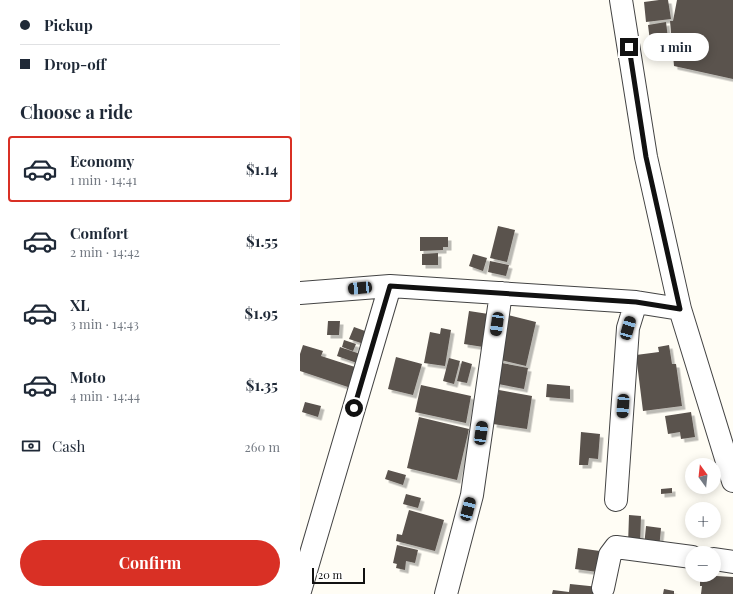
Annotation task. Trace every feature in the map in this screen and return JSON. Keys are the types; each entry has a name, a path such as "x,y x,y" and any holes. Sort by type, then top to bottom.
{"street":[{"path":"621,0 646,157 680,309 733,481"},
{"path":"300,293 390,286 636,302 680,309"},
{"path":"300,591 390,286"},
{"path":"446,594 472,495 501,293"},
{"path":"616,500 628,328 636,302"},
{"path":"604,588 610,555 616,547 685,556"},
{"path":"721,560 733,562"}],"building":[{"path":"668,0 671,19 646,22 644,2"},
{"path":"677,0 733,0 733,79 674,66 670,21 673,21"},
{"path":"666,22 670,55 652,57 648,25"},
{"path":"498,226 515,230 507,262 490,258"},
{"path":"420,237 448,237 448,247 443,247 443,250 420,251"},
{"path":"438,253 438,265 422,265 422,254"},
{"path":"473,254 487,258 483,271 469,266"},
{"path":"490,261 509,265 506,276 488,272"},
{"path":"469,311 495,315 490,348 464,344"},
{"path":"508,315 536,322 526,366 497,359"},
{"path":"328,321 340,321 339,335 327,335"},
{"path":"354,327 365,331 361,343 349,339"},
{"path":"441,328 451,330 445,366 424,363 430,332 440,334"},
{"path":"344,340 356,344 353,351 342,347"},
{"path":"303,345 323,351 321,356 355,367 348,387 300,371 300,354"},
{"path":"669,345 672,364 676,364 682,406 643,411 636,355 659,352 658,347"},
{"path":"340,347 360,354 357,363 337,356"},
{"path":"396,357 422,364 413,395 388,389"},
{"path":"449,358 460,361 454,384 443,381"},
{"path":"462,361 472,364 467,383 457,381"},
{"path":"497,362 528,368 524,389 493,383"},
{"path":"547,384 570,386 570,399 546,397"},
{"path":"421,385 471,396 466,423 415,412"},
{"path":"499,390 532,396 527,429 493,424"},
{"path":"305,402 321,406 318,417 302,412"},
{"path":"691,412 695,437 681,439 680,432 668,434 665,416"},
{"path":"419,417 469,429 457,480 407,468"},
{"path":"581,432 600,434 598,459 589,458 588,465 579,465"},
{"path":"388,470 406,475 403,485 385,479"},
{"path":"672,488 672,493 661,494 661,489"},
{"path":"406,494 421,498 418,508 403,504"},
{"path":"409,510 444,520 435,551 396,541 397,534 402,535"},
{"path":"629,515 641,516 640,545 628,545"},
{"path":"646,526 661,528 659,549 644,547"},
{"path":"397,545 418,550 415,563 406,561 405,570 396,568 397,564 393,563"},
{"path":"578,548 600,551 598,572 575,569"},
{"path":"721,576 733,577 733,594 701,594 702,586 700,586 700,582 721,582"},
{"path":"570,584 599,587 599,594 552,594 553,590 569,592"},
{"path":"664,589 674,591 674,594 663,594"}],"route":[{"path":"354,408 390,286 636,302 680,309 646,157 629,47"}]}
